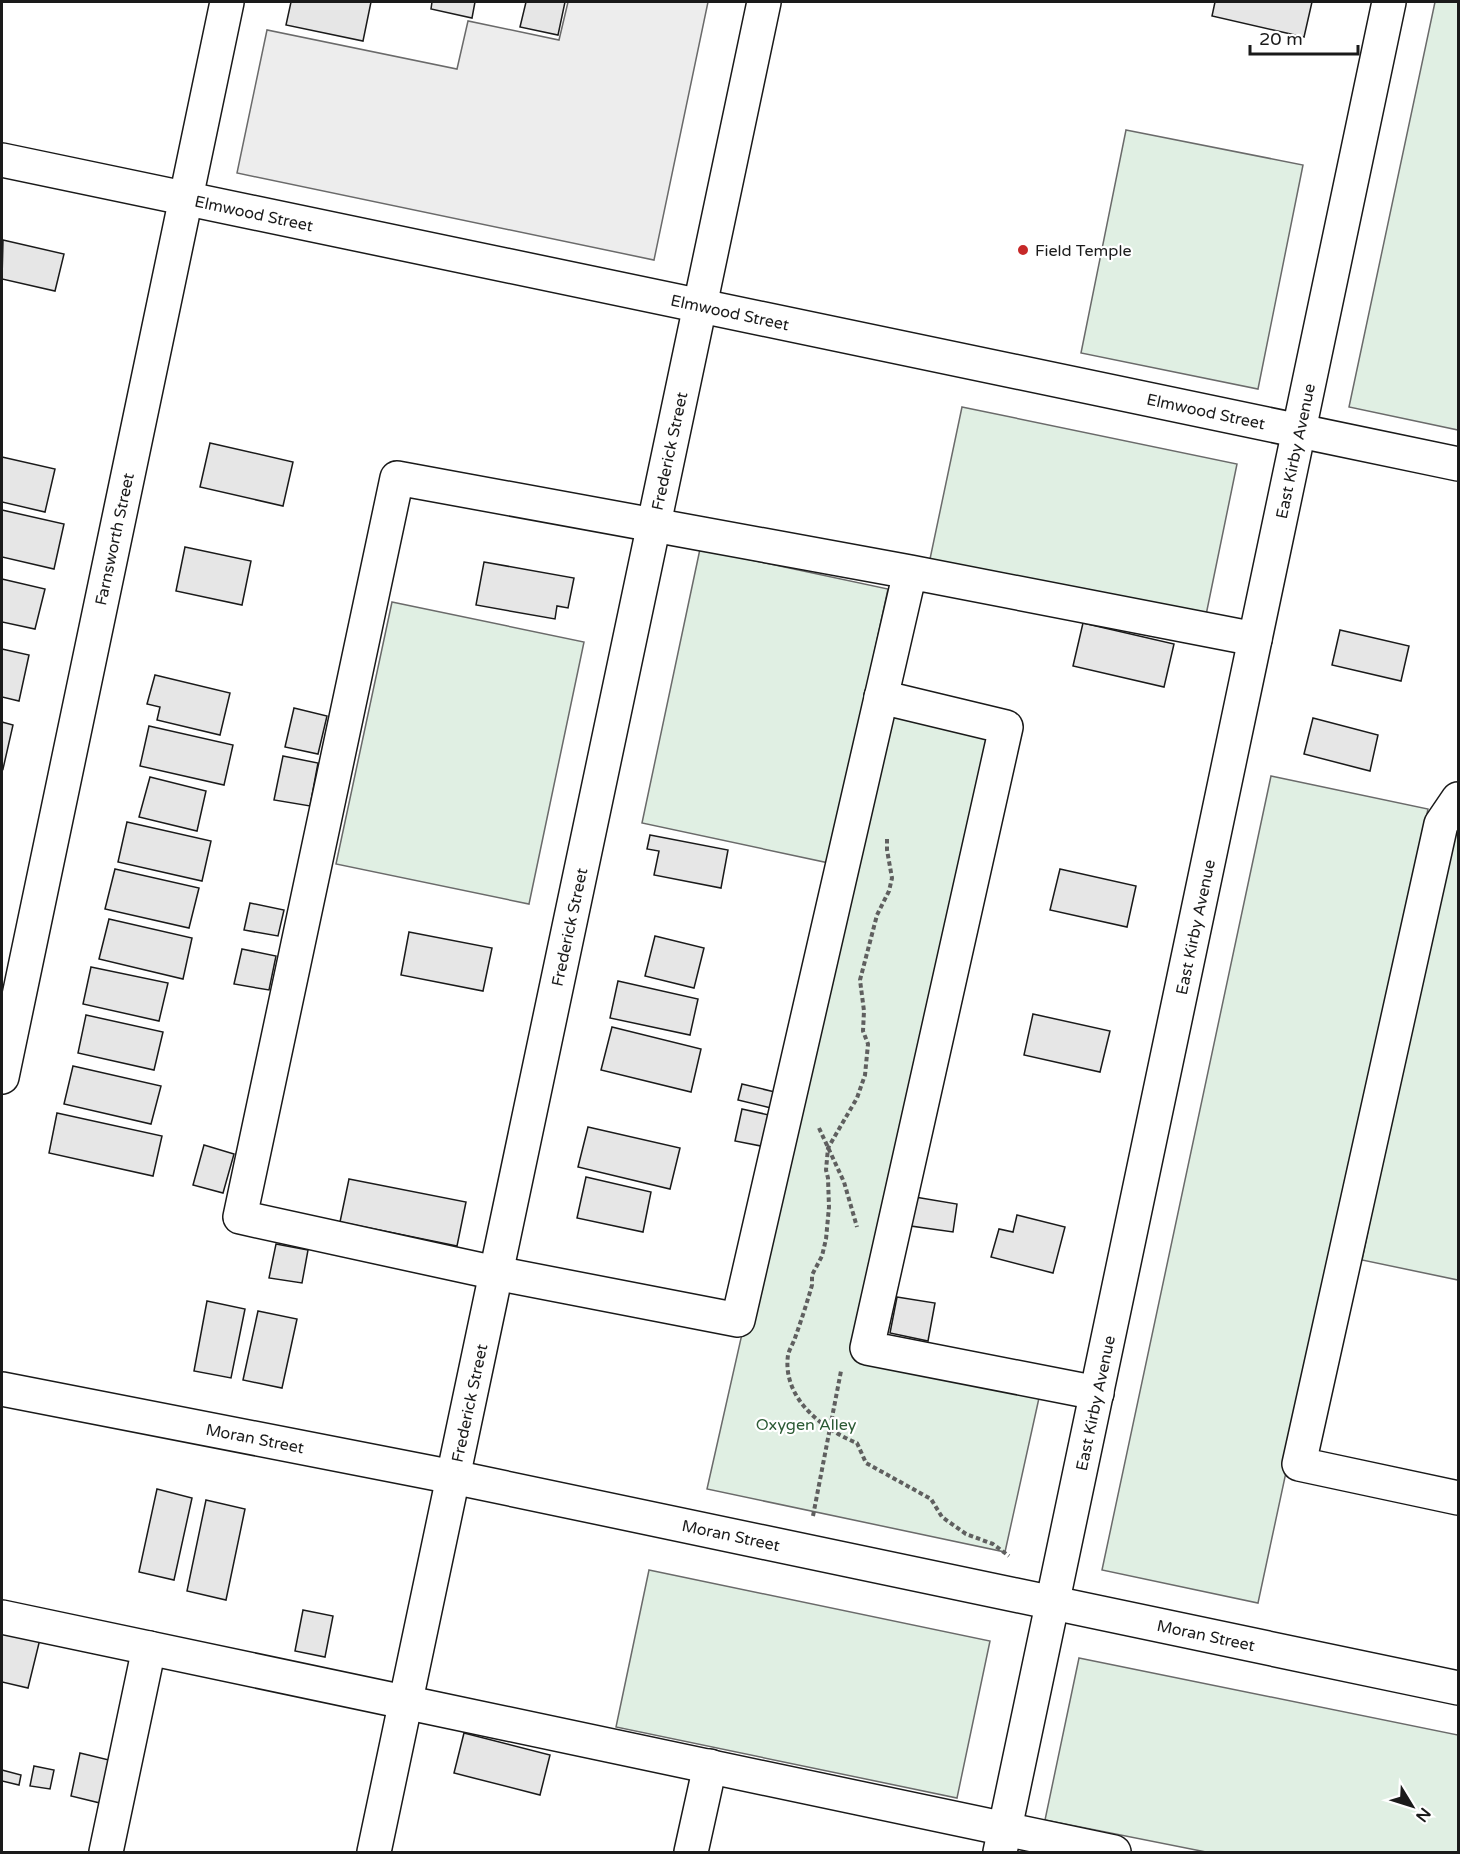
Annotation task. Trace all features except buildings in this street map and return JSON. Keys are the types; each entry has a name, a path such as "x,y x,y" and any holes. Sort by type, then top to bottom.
{"street":[{"name":"Farnsworth Street","path":"2,1077 227,2"},
{"name":"Frederick Street","path":"374,1852 764,2"},
{"name":"East Kirby Avenue","path":"1002,1841 1389,2"},
{"name":"Elmwood Street","path":"2,160 1458,464"},
{"path":"910,572 738,1320 496,1273 240,1217 397,478 910,572 1255,639"},
{"path":"881,697 1006,726 867,1348 1097,1393"},
{"path":"1458,799 1441,824 1299,1464 1458,1498"},
{"name":"Moran Street","path":"2,1389 453,1477 1458,1688"},
{"path":"2,1617 710,1766 1002,1841 1114,1852"},
{"path":"106,1852 149,1648"},
{"path":"691,1852 710,1766"}],"path":[{"path":"794,1076 844,1182 855,1216 858,1238"},
{"path":"807,1551 842,1365"}],"green space":[{"path":"1435,2 1458,2 1458,430 1349,407"},
{"path":"1126,130 1303,165 1258,389 1081,353"},
{"path":"962,407 1237,464 1206,615 930,559"},
{"path":"700,549 888,589 829,863 642,823"},
{"path":"392,602 584,642 529,904 336,864"},
{"name":"Oxygen Alley","path":"883,709 995,734 855,1358 1039,1398 1005,1552 707,1489"},
{"path":"1271,776 1428,809 1258,1603 1102,1570"},
{"path":"1458,819 1458,1280 1362,1260 1450,828"},
{"path":"649,1570 990,1641 957,1798 616,1727"},
{"path":"1079,1658 1458,1735 1458,1852 1206,1852 1045,1820"}],"shaded area":[{"path":"568,2 708,2 654,260 237,173 267,30 457,69 468,21 559,40"}],"place":[{"name":"Field Temple","path":"1023,250"}]}
